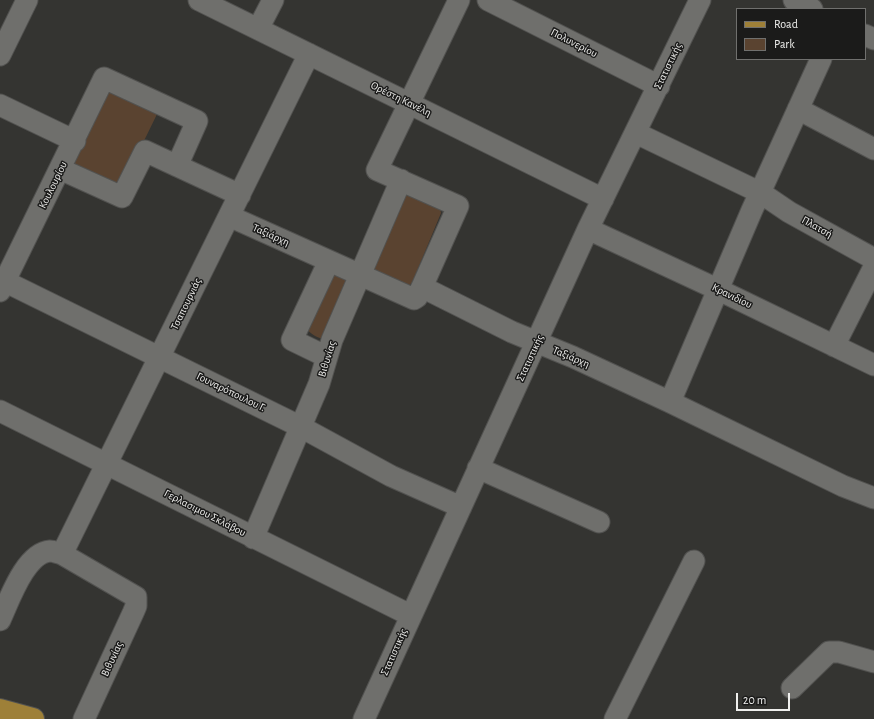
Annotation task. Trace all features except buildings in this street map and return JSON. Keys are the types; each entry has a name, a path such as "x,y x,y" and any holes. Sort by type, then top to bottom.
{"main road":[{"path":"0,710 33,719"}],"street":[{"path":"0,55 27,0"},
{"name":"Ορέστη Κανέλη","path":"199,0 409,102 603,199"},
{"path":"258,29 273,0"},
{"path":"422,287 458,206 377,170 459,0"},
{"name":"Πολυνερίου","path":"488,0 659,86"},
{"name":"Στατιστικής","path":"364,719 410,615 537,343 588,229 636,134 700,0"},
{"path":"794,0 810,8"},
{"name":"Τσαπουρνιάς","path":"62,554 108,464 309,54"},
{"path":"670,402 752,210 821,60"},
{"name":"Κουλουρίου","path":"2,284 75,141 104,78 197,122 177,166"},
{"path":"0,105 75,141"},
{"path":"798,108 874,149"},
{"name":"Πλατσή","path":"636,134 761,193 789,212 874,258"},
{"path":"60,169 122,197 145,151 240,195"},
{"name":"Βιθυνίας","path":"253,538 319,384 326,357 401,180"},
{"name":"Ταξιάρχη","path":"229,216 414,299 417,297 422,287 512,332 573,357 670,402 843,486 874,498"},
{"name":"Κρανιδίου","path":"588,229 874,365"},
{"path":"326,357 292,340 329,261"},
{"path":"834,346 874,267"},
{"name":"Γουναρόπουλου Γ.","path":"2,284 160,357 301,427 392,476 461,507"},
{"name":"Γερλασιμου Σκλάβου","path":"0,411 410,615"},
{"path":"478,468 599,522"},
{"path":"0,620 22,574 35,557 50,551 62,554"},
{"name":"Βιθυνίας","path":"62,554 136,597 136,606 84,719"},
{"path":"615,719 694,560"},
{"path":"792,688 829,652 839,652 874,662"}],"green space":[{"path":"112,85 160,108 121,188 71,166"},
{"path":"408,194 440,208 441,213 412,283 407,287 375,272 371,267 404,195"},
{"path":"334,273 349,278 324,338 319,338 306,328"}]}
